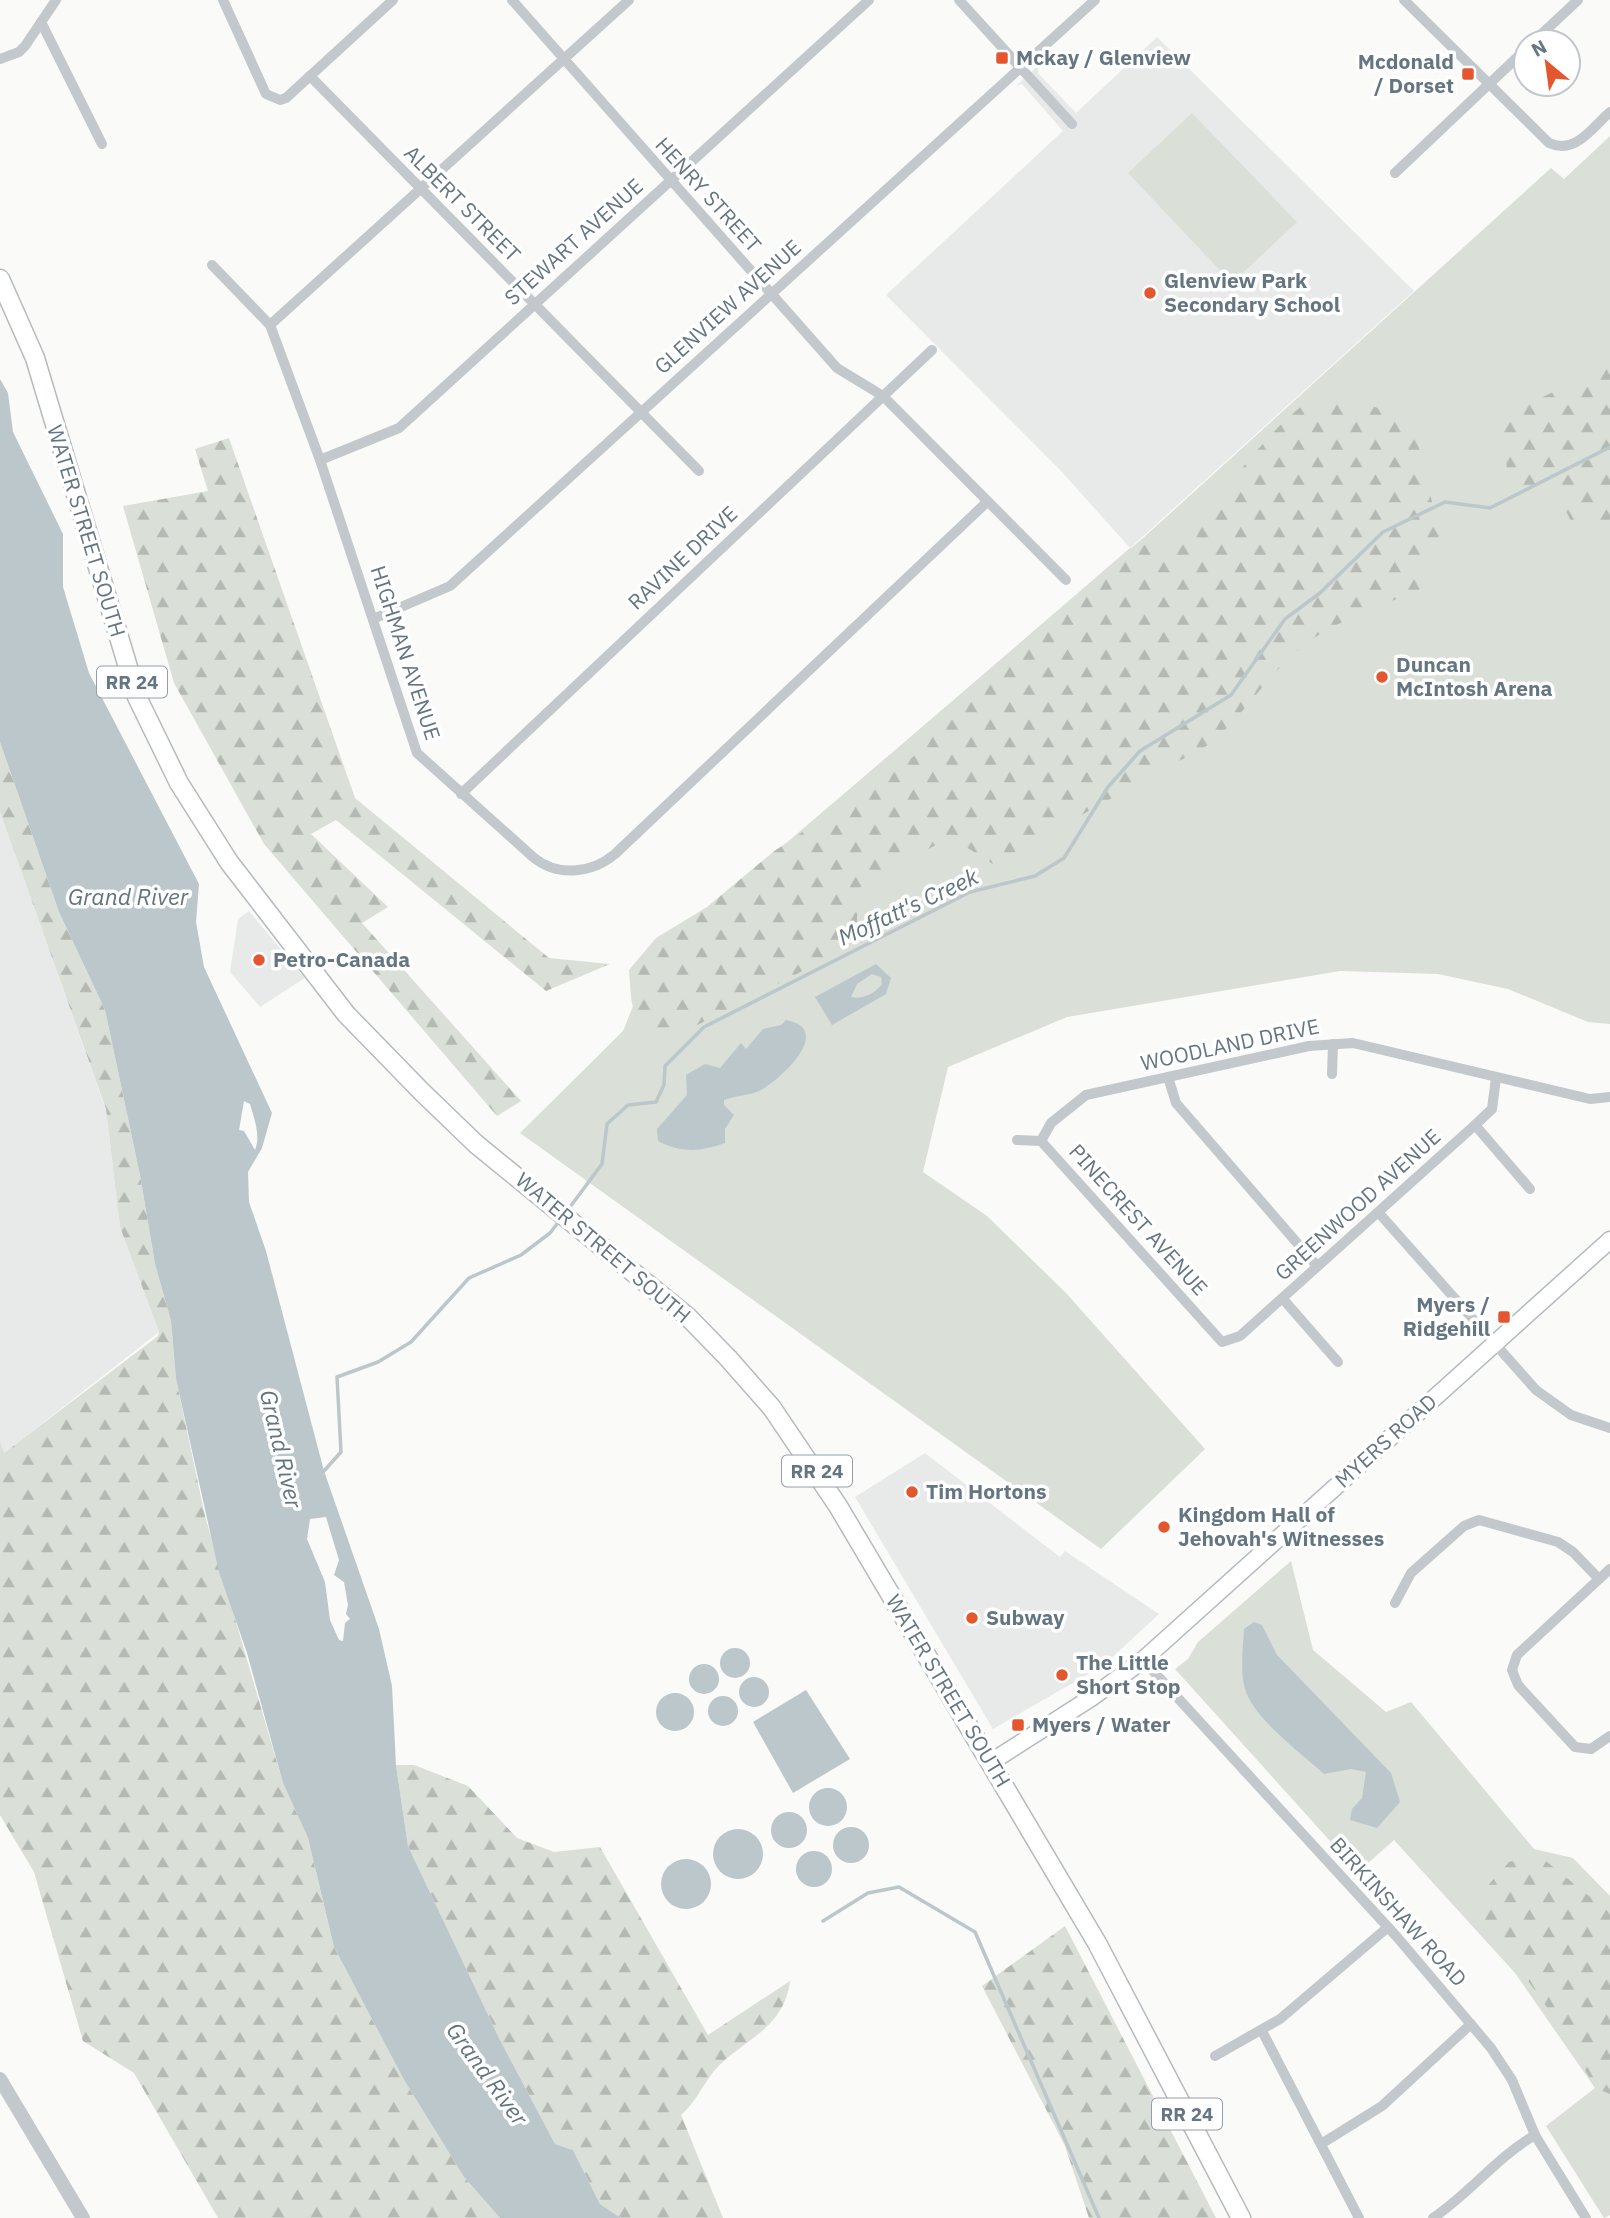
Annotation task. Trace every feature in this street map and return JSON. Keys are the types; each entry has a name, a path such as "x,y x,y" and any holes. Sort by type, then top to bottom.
{"main road":[{"name":"WATER STREET SOUTH","path":"0,279 35,358 137,697 179,783 229,862 346,1014 476,1144 689,1318 729,1358 772,1408 838,1506 1097,1943 1241,2218"},
{"name":"MYERS ROAD","path":"991,1762 1091,1698 1143,1660 1610,1240"}],"street":[{"path":"0,60 19,52 56,0"},
{"path":"223,0 266,94 279,100 286,98 393,0"},
{"name":"HENRY STREET","path":"512,0 837,368 883,396 1066,580"},
{"path":"270,324 629,0"},
{"name":"STEWART AVENUE","path":"320,460 399,428 869,0"},
{"path":"960,0 1072,124"},
{"name":"GLENVIEW AVENUE","path":"373,619 450,586 1095,0"},
{"path":"1404,0 1549,143 1557,146 1576,144 1610,112"},
{"path":"1548,28 1578,0"},
{"path":"41,22 102,144"},
{"path":"1395,173 1512,62"},
{"name":"ALBERT STREET","path":"310,76 699,471"},
{"name":"HIGHMAN AVENUE","path":"212,265 270,324 320,460 417,753 545,865 576,870 603,863 988,502"},
{"name":"RAVINE DRIVE","path":"461,794 932,350"},
{"name":"WOODLAND DRIVE","path":"1041,1141 1051,1123 1086,1095 1309,1046 1333,1044 1353,1043 1590,1099 1610,1097"},
{"path":"1332,1074 1333,1044"},
{"path":"1168,1077 1176,1102 1317,1266"},
{"name":"GREENWOOD AVENUE","path":"1222,1342 1240,1336 1283,1299 1492,1109 1496,1078"},
{"path":"1475,1125 1531,1189"},
{"name":"PINECREST AVENUE","path":"1017,1140 1041,1141 1222,1342"},
{"path":"1378,1212 1495,1344 1554,1405 1587,1421 1610,1428"},
{"path":"1283,1299 1338,1362"},
{"path":"1395,1603 1410,1573 1464,1526 1479,1521 1558,1542 1573,1552 1599,1579"},
{"path":"1610,1569 1517,1654 1512,1670 1518,1685 1575,1747 1591,1749 1610,1736"},
{"name":"BIRKINSHAW ROAD","path":"1143,1660 1471,2024 1512,2080 1535,2135 1586,2218"},
{"path":"1214,2056 1262,2031 1310,1996 1387,1928"},
{"path":"1321,2144 1382,2106 1471,2024"},
{"path":"1262,2031 1359,2218"},
{"path":"0,2079 83,2218"},
{"path":"1433,2218 1462,2196 1510,2151 1535,2135"}],"shaded area":[{"name":"Glenview Park Secondary School","path":"1157,37 1414,291 1130,548 1062,472 886,295 1063,131 1022,84 1016,86 1038,66 1038,73 1076,113"},
{"path":"0,812 106,1110 120,1227 159,1332 3,1454 0,1441"},
{"path":"249,911 305,978 260,1007 230,972 238,919"},
{"path":"925,1453 1060,1557 1065,1551 1159,1614 1104,1665 993,1729 855,1497"}],"green space":[{"path":"1192,113 1297,222 1232,283 1128,173"},
{"path":"1610,136 1610,1024 1588,1022 1508,989 1438,974 1340,971 1067,1017 948,1067 923,1172 987,1216 1066,1293 1205,1449 1101,1549 520,1133 623,1031 653,957 1143,538 1551,168 1564,179"},
{"path":"1610,364 1610,522 1571,521 1551,482 1525,500 1518,493 1509,474 1500,418"},
{"path":"1346,398 1381,409 1417,439 1440,535 1423,555 1425,587 1324,632 1295,653 1210,744 993,864 950,837 857,889 857,943 674,1037 641,1020 633,1008 629,970 656,938 707,907 773,852 914,756 919,730 1130,548 1186,538 1266,441 1300,408 1317,399"},
{"path":"229,438 355,798 549,958 610,964 546,991 336,820 311,834 388,907 362,923 521,1101 497,1116 264,844 174,683 123,506 208,491 195,449"},
{"path":"0,742 59,912 105,1010 140,1175 155,1264 171,1321 176,1379 205,1516 283,1783 308,1838 334,1947 404,2080 464,2177 500,2218 218,2218 134,2073 83,2041 34,1872 0,1815 0,1441 4,1453 158,1336 159,1332 120,1227 106,1109 0,812"},
{"path":"1291,1561 1313,1650 1386,1712 1411,1702 1534,1849 1573,1858 1610,1896 1610,2215 1604,2218 1546,2126 1595,2088 1515,1973 1394,1840 1358,1872 1175,1669 1188,1659 1198,1642"},
{"path":"396,1765 414,1765 468,1786 517,1838 554,1852 600,1847 708,2035 790,1981 786,1998 770,2023 714,2071 681,2115 723,2218 621,2218 600,2204 573,2150 555,2144 499,2038 408,1846"},
{"path":"1536,1853 1610,1913 1610,2094 1595,2088 1563,2030 1483,1917 1483,1891 1509,1862"},
{"path":"1065,1926 1216,2218 1089,2218 1065,2146 982,1986"}],"water":[{"name":"Grand River","path":"0,379 8,393 13,432 63,534 63,587 89,673 199,884 196,922 204,967 272,1113 262,1148 248,1172 249,1202 266,1251 324,1471 379,1629 392,1686 396,1765 408,1846 499,2038 555,2144 573,2150 600,2204 621,2218 500,2218 464,2177 404,2080 334,1947 308,1838 283,1783 247,1653 219,1572 176,1379 171,1321 155,1264 140,1175 105,1010 59,912 0,742","holes":["244,1101 250,1104 255,1121 255,1150 244,1131 239,1130","326,1517 339,1560 334,1575 344,1582 348,1605 346,1614 350,1619 345,1623 343,1641 339,1640 330,1620 325,1582 307,1539 310,1519"]},
{"path":"876,964 891,978 886,994 832,1025 815,997","holes":["872,974 881,977 882,984 872,993 860,998 851,997 857,984"]},
{"path":"786,1020 800,1025 806,1033 805,1043 791,1065 770,1084 756,1092 724,1100 724,1105 734,1115 725,1129 725,1143 691,1150 675,1148 658,1141 657,1129 687,1095 686,1075 705,1064 720,1068 741,1043 746,1049 763,1029 781,1025"},
{"path":"1254,1622 1262,1625 1277,1655 1391,1773 1400,1802 1377,1828 1350,1820 1352,1809 1362,1798 1366,1772 1351,1769 1324,1774 1268,1724 1250,1700 1243,1682 1242,1667 1244,1629"},
{"path":"735,1648 741,1649 749,1657 749,1669 741,1677 735,1678 729,1677 721,1669 720,1663 721,1657 729,1649"},
{"path":"704,1664 715,1668 719,1679 715,1690 704,1694 693,1690 689,1679 693,1668"},
{"path":"754,1677 765,1681 769,1692 765,1703 754,1707 743,1703 739,1692 743,1681"},
{"path":"806,1690 850,1759 793,1793 753,1722"},
{"path":"675,1693 689,1698 694,1712 689,1726 675,1731 661,1726 656,1712 661,1698"},
{"path":"723,1696 734,1700 738,1711 734,1722 723,1726 712,1722 708,1711 712,1700"},
{"path":"828,1788 841,1794 847,1807 841,1820 828,1826 815,1820 809,1807 815,1794"},
{"path":"789,1812 802,1817 807,1830 802,1843 789,1848 776,1843 771,1830 776,1817"},
{"path":"851,1827 864,1832 869,1845 864,1858 851,1863 838,1858 833,1845 838,1832"},
{"path":"738,1829 756,1836 763,1854 756,1872 738,1879 720,1872 713,1854 720,1836"},
{"path":"814,1851 827,1856 832,1869 827,1882 814,1887 801,1882 796,1869 801,1856"},
{"path":"686,1859 703,1867 711,1884 703,1901 686,1909 669,1901 661,1884 669,1867"}],"waterway":[{"name":"Moffatt's Creek","path":"567,1211 602,1164 607,1124 628,1105 656,1102 664,1085 665,1066 704,1027 970,892 1035,876 1064,858 1108,787 1140,751 1231,695 1285,619 1320,593 1383,532 1445,502 1490,508 1610,447"},
{"name":"Moffatt's Creek","path":"324,1471 341,1452 337,1377 378,1362 411,1342 469,1278 521,1255 550,1233 560,1220"},
{"path":"823,1921 868,1893 899,1887 975,1932 1099,2218"}],"place":[{"name":"Mckay / Glenview","path":"1002,58"},
{"name":"Mcdonald / Dorset","path":"1468,74"},
{"name":"Glenview Park Secondary School","path":"1150,293"},
{"name":"Duncan McIntosh Arena","path":"1382,677"},
{"name":"Petro-Canada","path":"259,960"},
{"name":"Myers / Ridgehill","path":"1504,1317"},
{"name":"Tim Hortons","path":"912,1492"},
{"name":"Kingdom Hall of Jehovah's Witnesses","path":"1164,1527"},
{"name":"Subway","path":"972,1618"},
{"name":"The Little Short Stop","path":"1062,1675"},
{"name":"Myers / Water","path":"1018,1725"}]}
